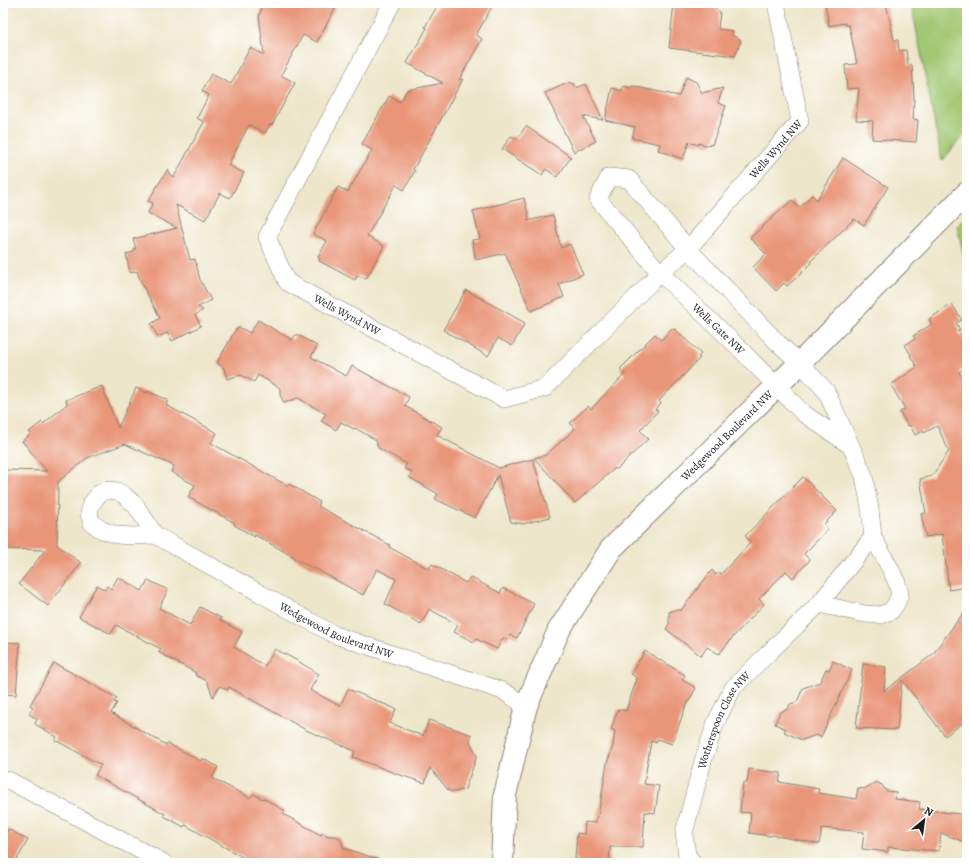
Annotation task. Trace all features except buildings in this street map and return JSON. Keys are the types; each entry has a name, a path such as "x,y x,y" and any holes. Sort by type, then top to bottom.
{"street":[{"name":"Wells Wynd NW","path":"392,3 267,237 287,282 504,399 545,388 660,273 688,249 800,121 776,3"},
{"path":"660,273 598,199 609,177 629,180 688,249 826,391 864,476 873,537 890,568 900,594 891,611 880,615 865,614 819,604"},
{"name":"Wedgewood Boulevard NW","path":"502,863 505,795 526,706 559,630 611,549 800,363 967,193"},
{"name":"Wells Gate NW","path":"660,273 730,339 776,387"},
{"path":"776,387 803,414 851,446"},
{"name":"Wedgewood Boulevard NW","path":"155,535 335,635 503,691 526,706"},
{"name":"Wotherspoon Close NW","path":"693,863 687,855 684,832 703,760 716,722 733,688 819,604 873,537"},
{"path":"4,777 164,863"}],"green space":[{"path":"911,3 965,3 967,10 967,131 942,161"},
{"path":"967,217 967,272 957,225"}]}
